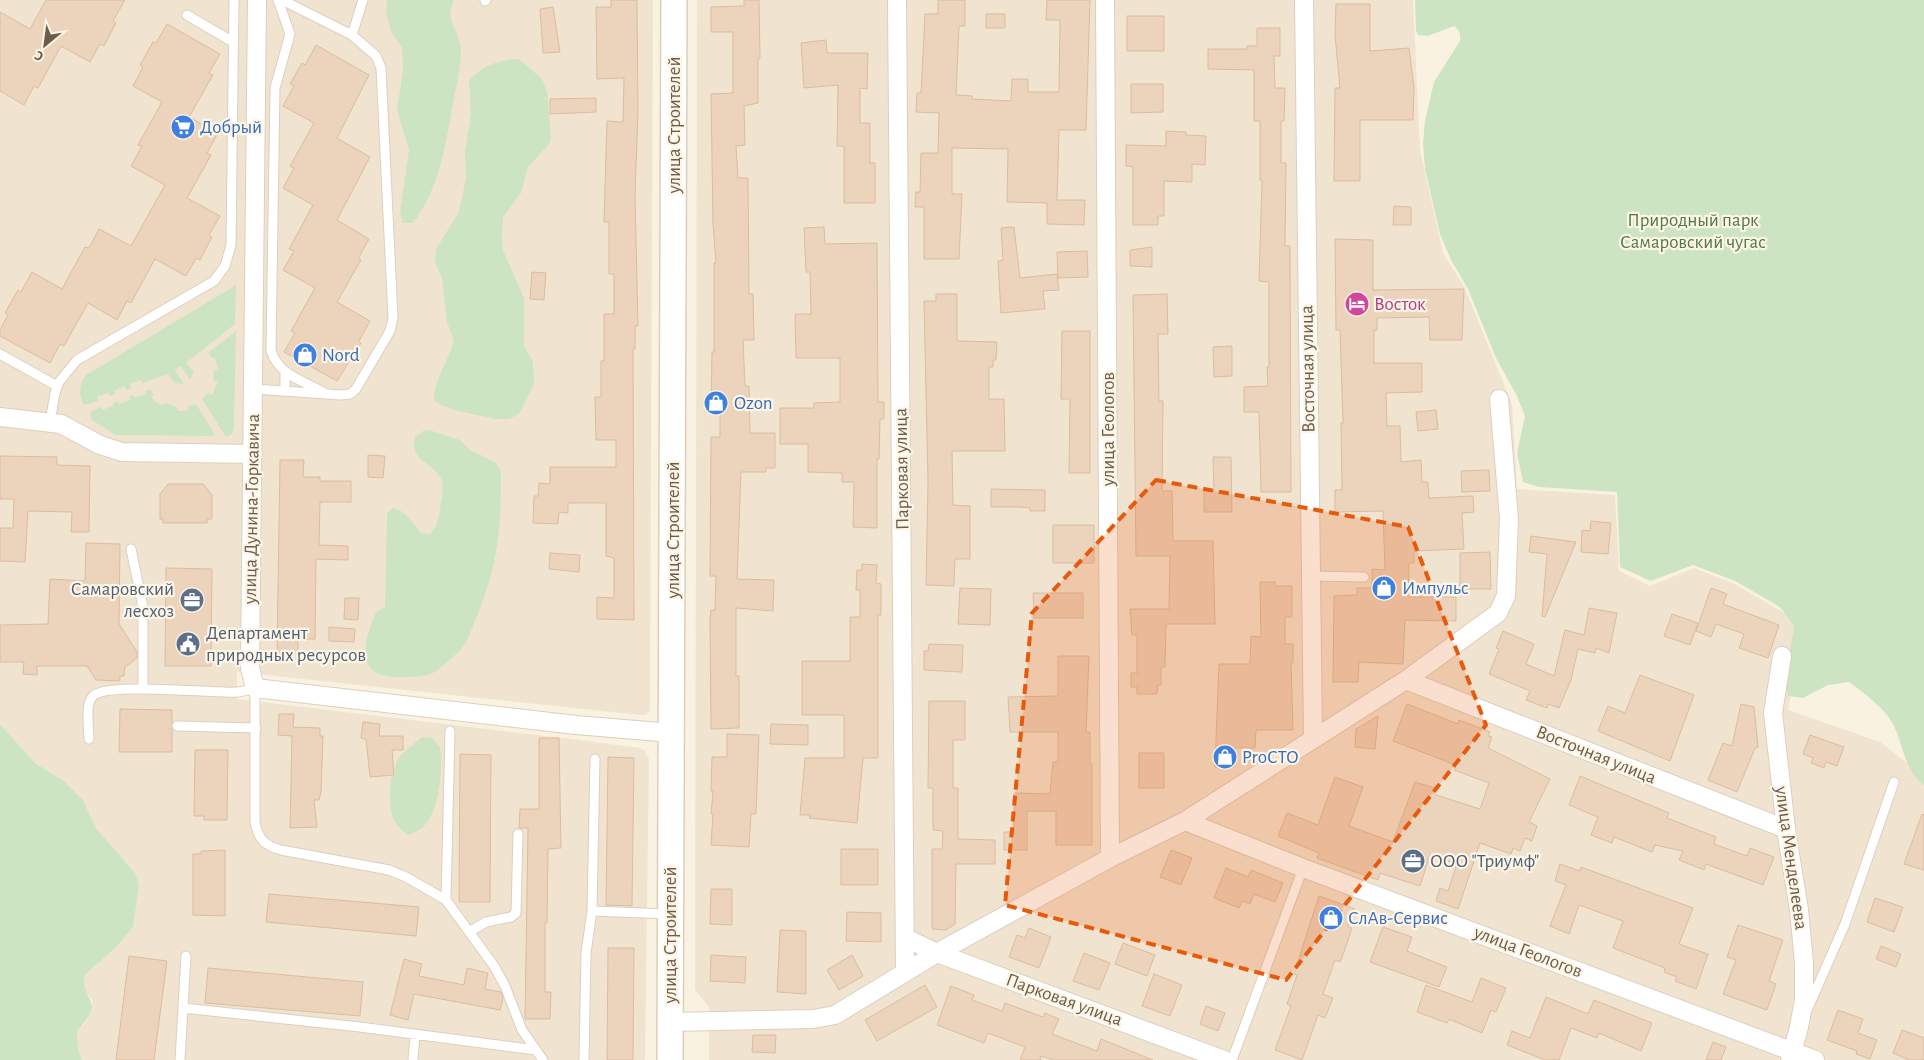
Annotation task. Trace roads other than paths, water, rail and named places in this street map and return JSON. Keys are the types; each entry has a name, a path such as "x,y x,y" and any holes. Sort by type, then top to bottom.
{"main road":[{"name":"улица Строителей","path":"670,1060 674,0"}],"street":[{"name":"улица Дунина-Горкавича","path":"256,688 250,668 258,0"},
{"name":"Парковая улица","path":"898,0 905,971"},
{"name":"улица Геологов","path":"1106,0 1110,858"},
{"name":"Восточная улица","path":"1304,0 1313,738"},
{"path":"670,1022 823,1019 835,1015 937,953 1110,858 1185,821 1406,680 1491,619 1503,604 1506,596 1509,519 1499,399"},
{"path":"0,416 50,422 70,427 100,445 122,452 253,454"},
{"name":"улица Менделеева","path":"1782,656 1773,713 1786,830 1800,910 1804,963 1804,1000 1791,1056"},
{"name":"Восточная улица","path":"1406,680 1786,830"},
{"path":"256,688 576,725 672,733"},
{"name":"улица Геологов","path":"1185,821 1791,1056 1816,1060"},
{"name":"Парковая улица","path":"906,938 937,953 1224,1060"}],"lane":[{"path":"50,422 58,386 67,370 77,360 214,281 225,266 231,245 234,0"},
{"path":"253,388 350,394 356,389 390,330 393,318 381,68 376,56 352,35 280,0"},
{"path":"280,0 290,34 275,88 271,350 276,362 285,372 328,394"},
{"path":"352,35 363,0"},
{"path":"188,16 233,42"},
{"path":"0,354 58,386"},
{"path":"285,372 285,391"},
{"path":"131,549 143,606 143,689"},
{"path":"1311,576 1364,577"},
{"path":"89,739 89,704 99,690 143,689 235,692 256,688 255,822 261,841 270,847 281,850 389,870 406,877 446,900 498,972 505,986 516,1019 543,1060"},
{"path":"177,726 256,728"},
{"path":"446,900 450,731"},
{"path":"584,1060 586,953 592,911 595,759"},
{"path":"1799,1027 1845,924 1894,782"},
{"path":"469,932 486,922 511,918 516,913 518,834"},
{"path":"1232,1060 1304,868"},
{"path":"592,911 670,914"},
{"path":"180,1060 186,956"},
{"path":"183,1008 536,1050"},
{"path":"413,1060 415,1035"}],"place":[{"name":"Добрый","path":"183,127"},
{"name":"Восток","path":"1357,304"},
{"name":"Nord","path":"305,355"},
{"name":"Ozon","path":"716,403"},
{"name":"Импульс","path":"1384,588"},
{"name":"Самаровский лесхоз","path":"192,600"},
{"name":"Департамент природных ресурсов","path":"188,644"},
{"name":"ProСТО","path":"1225,757"},
{"name":"ООО \"Триумф\"","path":"1413,861"},
{"name":"СлАв-Сервис","path":"1331,918"}],"park label":[{"name":"Природный парк Самаровский чугас","path":"1693,231"}]}
